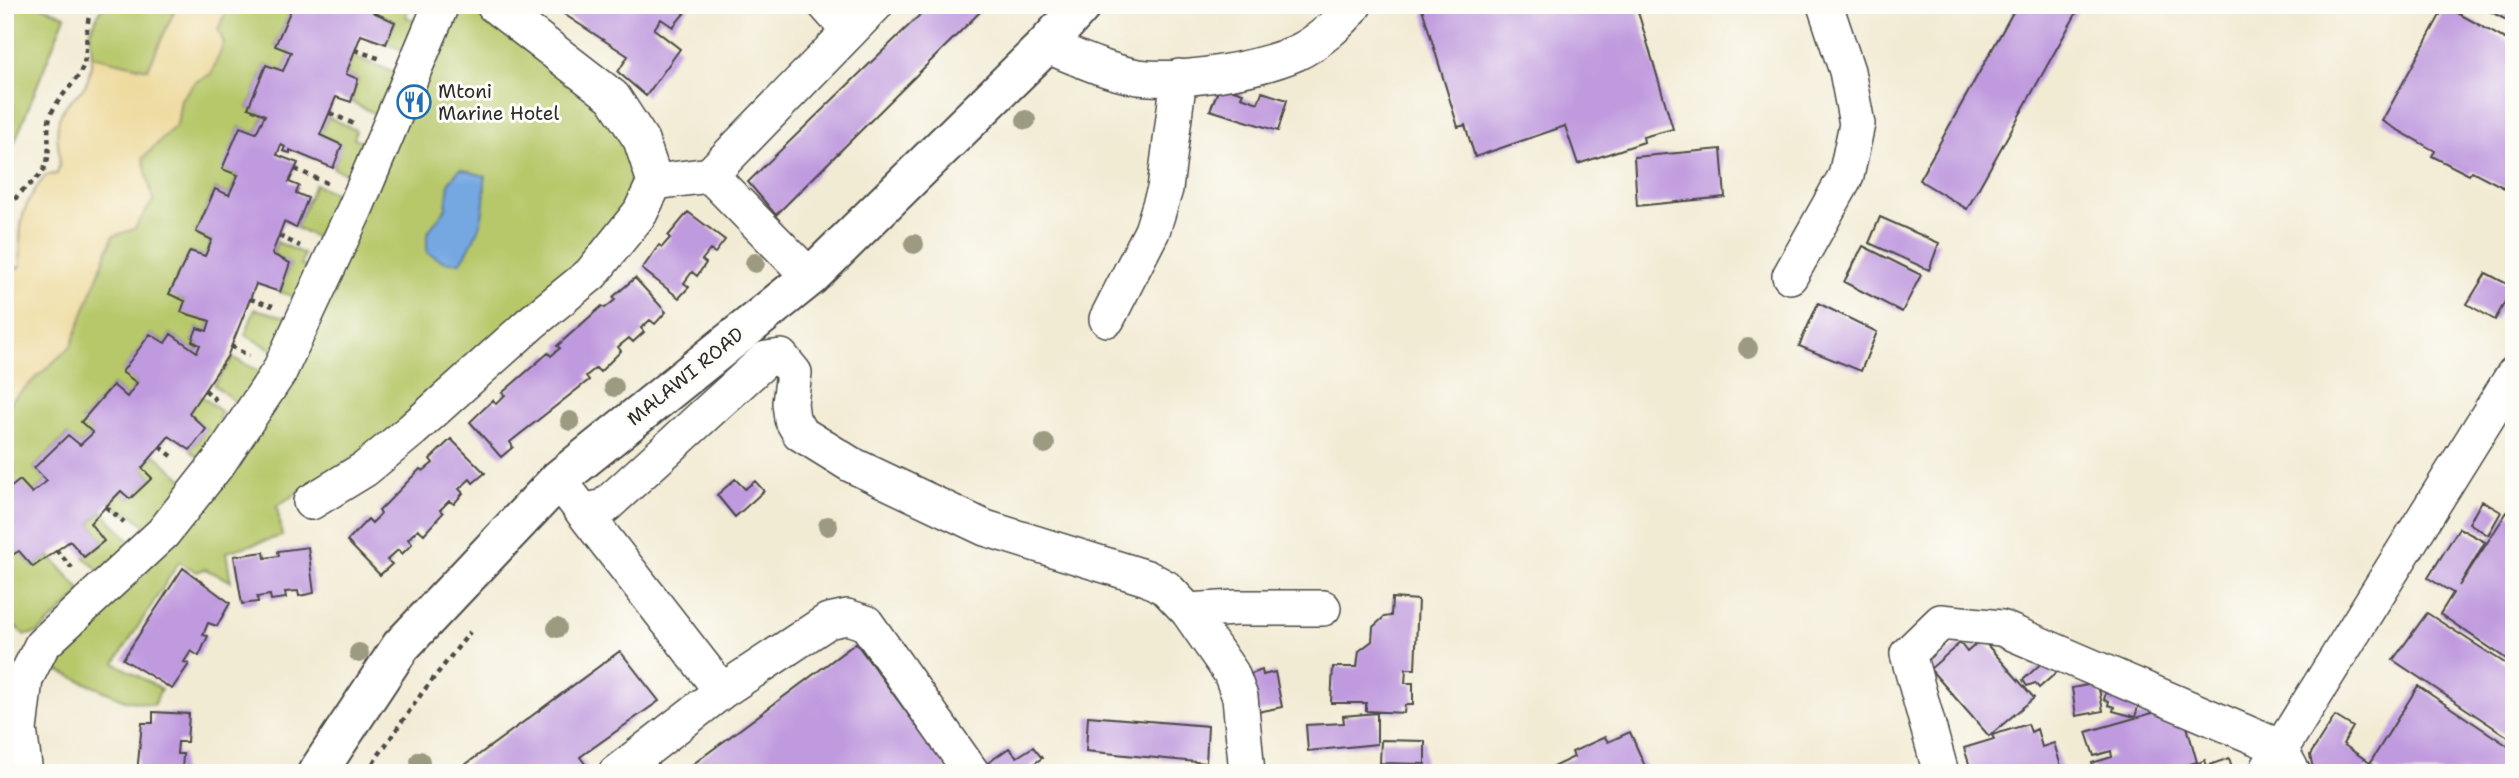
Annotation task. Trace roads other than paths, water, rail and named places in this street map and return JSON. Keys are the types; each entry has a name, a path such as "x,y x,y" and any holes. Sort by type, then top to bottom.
{"main road":[{"name":"MALAWI ROAD","path":"317,773 401,646 559,479 810,277 1046,45 1082,5"}],"street":[{"path":"24,773 19,730 25,679 42,645 163,533 219,461 279,372 355,209 441,5"},
{"path":"311,502 365,469 591,274 640,213 655,183 641,140 613,97 494,5"},
{"path":"655,183 710,175 838,18 875,5"},
{"path":"1046,45 1138,76 1180,77 1238,70 1298,52 1343,20 1354,5"},
{"path":"1790,276 1846,176 1857,124 1847,71 1825,5"},
{"path":"1107,319 1152,231 1162,200 1180,77"},
{"path":"710,175 810,277"},
{"path":"583,512 604,507 766,359 781,357 794,373 790,403 792,419 800,433 840,458 985,528 1147,578 1166,588 1188,611 1231,673 1240,697 1247,773"},
{"path":"1941,773 1908,654 1941,622 2001,628 2279,764 2514,373"},
{"path":"559,479 722,691"},
{"path":"1188,611 1323,608"},
{"path":"616,773 722,691 828,621 847,617 866,623 972,773"}],"water":[{"path":"460,169 485,176 483,212 478,231 461,262 445,262 427,253 427,233 446,208 449,182"}],"place":[{"name":"Mtoni Marine Hotel","path":"414,102"}]}
